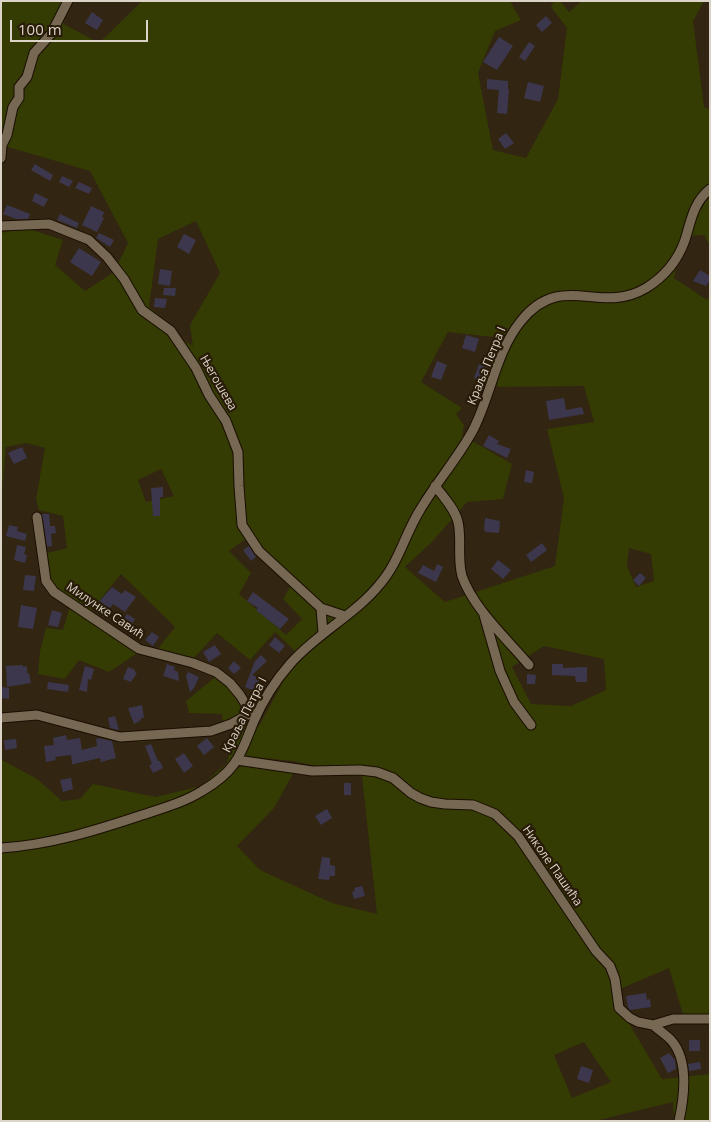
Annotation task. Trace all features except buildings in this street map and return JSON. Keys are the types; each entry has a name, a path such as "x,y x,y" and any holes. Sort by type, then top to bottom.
{"street":[{"path":"1,158 2,145 7,135 13,107 19,98 19,87 27,77 34,53 50,34 68,1"},
{"name":"Краља Петра I","path":"1,848 30,846 57,841 185,800 212,784 228,770 237,760 253,715 290,664 372,593 390,571 410,527 473,430 506,345 524,318 540,303 553,297 569,295 598,298 621,297 639,292 656,281 670,267 679,253 694,208 710,189"},
{"name":"Његошева","path":"1,226 49,224 89,240 107,257 124,279 142,310 171,331 196,368 209,395 226,420 238,452 242,525 259,551 322,608 345,616"},
{"path":"435,486 448,501 458,521 462,575 475,601 529,665"},
{"name":"Милунке Савић","path":"37,517 46,581 54,592 140,649 193,663 216,672 230,683 253,715"},
{"path":"322,608 323,634"},
{"path":"482,610 500,671 514,702 532,725"},
{"path":"1,718 38,716 120,737 211,731 253,715"},
{"name":"Николе Пашића","path":"237,760 312,772 360,770 376,772 393,778 411,793 426,800 445,804 473,805 495,814 518,836 596,951 610,966 615,979 619,1008 630,1018 653,1025 673,1020 710,1019"},
{"path":"653,1025 672,1042 681,1063 684,1085 679,1121"}],"green space":[{"path":"1,1 68,1 64,24 99,43 142,1 510,1 521,20 495,31 478,73 493,150 526,158 558,99 567,28 551,7 554,1 560,1 569,12 582,1 704,1 693,21 704,107 710,110 710,246 704,235 691,236 677,264 674,278 707,300 710,296 710,1015 683,1014 669,968 611,993 662,1079 710,1074 710,1121 674,1121 673,1102 595,1121 1,1121 1,743 2,760 37,779 62,801 80,799 93,784 156,797 201,786 227,763 235,728 140,742 121,735 223,724 222,714 189,713 186,701 215,677 232,687 248,700 255,710 259,726 301,649 297,653 275,632 250,660 217,633 193,659 157,650 175,627 121,574 90,612 139,652 109,672 79,660 65,679 38,674 40,651 46,628 63,630 70,606 47,588 39,555 67,548 63,516 39,510 36,499 45,448 26,443 6,447 1,500 1,233 26,228 63,240 55,265 85,291 114,272 128,243 90,171 1,145","holes":["196,221 220,273 190,325 193,346 181,339 176,329 149,307 158,239","448,332 502,338 485,380 500,387 584,386 594,422 547,429 564,498 555,566 445,602 405,567 432,542 467,502 503,499 512,464 462,435 464,425 456,414 462,408 421,382","161,469 174,496 146,502 138,480","247,538 292,584 283,599 302,619 286,635 239,594 251,573 229,551","629,548 651,554 654,581 636,587 627,566","544,646 604,659 606,690 571,706 531,704 512,667","246,756 293,761 327,768 333,775 362,776 377,914 332,903 260,870 237,846 274,808 294,772 242,766 169,809 162,803 195,791 236,766","584,1042 611,1082 572,1098 554,1055"]}]}
